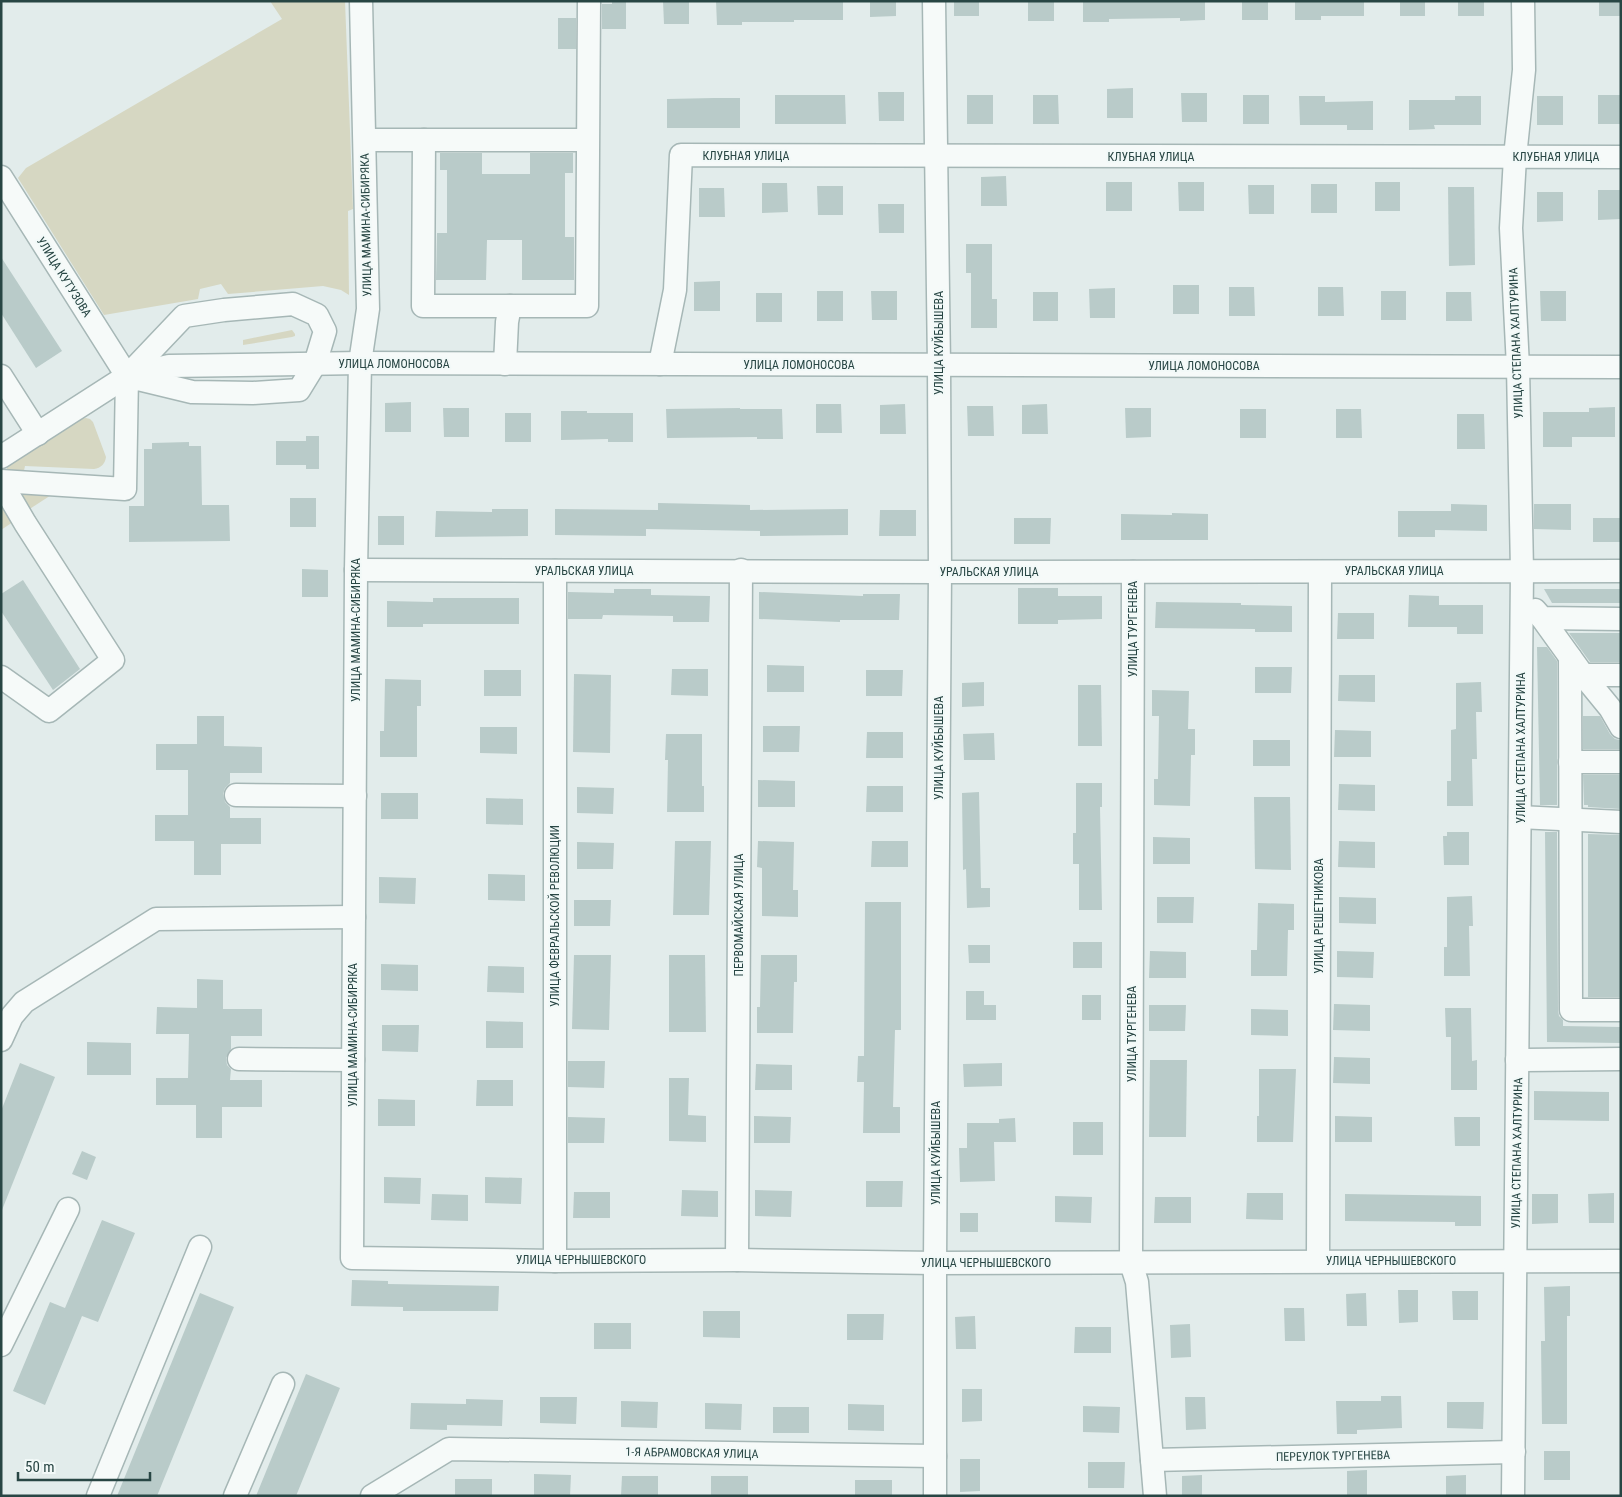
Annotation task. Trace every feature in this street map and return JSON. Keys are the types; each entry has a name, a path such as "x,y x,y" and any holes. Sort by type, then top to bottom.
{"street":[{"name":"УЛИЦА МАМИНА-СИБИРЯКА","path":"352,1258 356,570 360,363 368,309 361,1"},
{"path":"424,140 423,306 587,306 589,1"},
{"name":"УЛИЦА КУЙБЫШЕВА","path":"934,1 940,572 935,1496"},
{"name":"УЛИЦА СТЕПАНА ХАЛТУРИНА","path":"1513,1496 1522,581 1518,367 1510,228 1524,70 1523,1"},
{"path":"364,140 588,140"},
{"name":"КЛУБНАЯ УЛИЦА","path":"660,364 675,290 681,155 1621,157"},
{"name":"УЛИЦА КУТУЗОВА","path":"1,177 126,376"},
{"path":"1,482 125,489 126,376 184,316 224,310 292,304 317,315 325,330 315,364 299,390 253,393 192,392 126,376"},
{"path":"505,364 507,322 510,306"},
{"name":"УЛИЦА ЛОМОНОСОВА","path":"1,457 126,376 169,366 360,363 1621,367"},
{"path":"1,376 8,402 38,434"},
{"path":"1,482 25,523 113,660 49,711 1,677"},
{"name":"УРАЛЬСКАЯ УЛИЦА","path":"356,570 1320,572 1522,581 1621,571"},
{"name":"ПЕРВОМАЙСКАЯ УЛИЦА","path":"737,1260 742,570"},
{"name":"УЛИЦА ФЕВРАЛЬСКОЙ РЕВОЛЮЦИИ","path":"555,571 555,1260"},
{"name":"УЛИЦА ТУРГЕНЕВА","path":"1133,572 1131,1263 1138,1282 1155,1496"},
{"name":"УЛИЦА РЕШЕТНИКОВА","path":"1318,1261 1320,572"},
{"path":"1522,581 1542,618 1583,675 1610,708 1621,727"},
{"path":"1542,618 1621,619"},
{"path":"1570,657 1571,1010 1621,1010"},
{"path":"1583,675 1621,675"},
{"path":"1570,762 1621,762"},
{"path":"236,795 355,796"},
{"path":"1520,817 1621,822"},
{"path":"1,1040 12,1016 24,1002 156,919 354,917"},
{"path":"240,1059 353,1060"},
{"path":"1518,1060 1621,1059"},
{"path":"1,1345 68,1209"},
{"path":"98,1496 200,1247"},
{"name":"УЛИЦА ЧЕРНЫШЕВСКОГО","path":"352,1258 737,1260 935,1264 1621,1260"},
{"path":"235,1496 283,1384"},
{"name":"1-Я АБРАМОВСКАЯ УЛИЦА","path":"372,1496 449,1449 935,1456"},
{"name":"ПЕРЕУЛОК ТУРГЕНЕВА","path":"1152,1460 1514,1452"}],"green space":[{"path":"270,1 345,1 353,209 348,211 349,295 341,290 323,286 228,294 221,284 200,289 198,299 104,315 18,178 26,168 282,19"},
{"path":"292,330 295,336 243,345 243,340"},
{"path":"86,418 93,422 106,457 101,467 94,469 25,466 23,475 7,472 7,465 78,419"},
{"path":"11,485 62,488 25,512"},
{"path":"1,492 19,518 1,530"}],"building":[{"path":"612,1 626,1 626,29 602,29 602,4 612,4"},
{"path":"663,1 689,1 689,24 664,24"},
{"path":"716,1 843,1 843,20 742,22 742,25 717,25"},
{"path":"870,1 896,1 896,16 870,17"},
{"path":"954,1 979,1 979,16 954,16"},
{"path":"1028,1 1054,1 1054,21 1028,21"},
{"path":"1083,1 1205,1 1205,20 1180,21 1180,18 1109,19 1109,22 1083,22"},
{"path":"1242,1 1268,1 1268,20 1242,20"},
{"path":"1295,1 1364,1 1364,16 1321,16 1321,20 1295,20"},
{"path":"1400,1 1425,1 1425,16 1400,16"},
{"path":"1458,1 1484,1 1484,16 1458,16"},
{"path":"1599,1 1621,1 1621,16 1599,16"},
{"path":"558,18 576,18 576,49 558,49"},
{"path":"1133,88 1133,118 1107,118 1107,89"},
{"path":"878,92 904,92 904,121 879,121"},
{"path":"1181,93 1207,93 1207,122 1182,122"},
{"path":"775,95 845,95 846,124 775,124"},
{"path":"967,95 993,95 993,124 967,124"},
{"path":"1033,95 1058,95 1059,124 1033,124"},
{"path":"1243,95 1269,95 1269,124 1243,124"},
{"path":"1598,95 1621,95 1621,124 1598,124"},
{"path":"1299,96 1325,96 1325,102 1373,101 1373,130 1347,130 1347,125 1300,125"},
{"path":"1455,96 1481,96 1481,125 1434,125 1435,129 1409,130 1409,100 1455,100"},
{"path":"1537,96 1563,96 1563,125 1537,125"},
{"path":"740,98 740,128 667,128 667,99"},
{"path":"440,153 482,153 482,174 530,174 530,153 573,153 573,173 565,173 565,237 574,237 574,280 522,280 522,240 487,240 486,280 436,280 437,233 447,233 447,170 440,170"},
{"path":"1006,176 1007,206 981,206 981,177"},
{"path":"1106,182 1132,182 1132,211 1106,211"},
{"path":"1178,182 1204,182 1204,211 1179,211"},
{"path":"1375,182 1400,182 1400,211 1375,211"},
{"path":"762,183 787,183 788,212 762,213"},
{"path":"1311,184 1337,184 1337,213 1311,213"},
{"path":"1248,185 1274,185 1274,214 1249,214"},
{"path":"817,186 843,186 843,215 818,215"},
{"path":"1448,187 1474,187 1475,265 1449,266"},
{"path":"699,188 724,188 725,217 699,217"},
{"path":"1598,190 1621,190 1621,219 1598,220"},
{"path":"1537,192 1563,192 1563,221 1537,222"},
{"path":"878,204 904,204 904,233 879,233"},
{"path":"966,244 992,244 992,299 997,299 997,328 971,328 971,273 966,273"},
{"path":"1,257 62,351 36,368 1,313"},
{"path":"720,281 720,311 694,311 694,282"},
{"path":"1173,285 1199,285 1199,314 1173,314"},
{"path":"1229,287 1254,287 1255,316 1229,316"},
{"path":"1318,287 1343,287 1344,316 1318,316"},
{"path":"1115,288 1115,318 1090,318 1089,289"},
{"path":"817,291 843,291 843,321 817,321"},
{"path":"871,291 897,291 897,320 872,320"},
{"path":"1381,291 1406,291 1406,320 1381,320"},
{"path":"1540,291 1566,291 1566,321 1541,321"},
{"path":"1033,292 1058,292 1058,321 1033,321"},
{"path":"1446,292 1471,292 1472,321 1446,321"},
{"path":"756,293 782,293 782,322 756,322"},
{"path":"411,402 411,432 385,432 385,403"},
{"path":"816,404 841,404 842,433 816,433"},
{"path":"905,404 906,434 880,434 880,405"},
{"path":"1047,404 1048,434 1022,434 1022,405"},
{"path":"967,406 993,406 994,436 968,436"},
{"path":"1615,407 1615,437 1572,437 1572,447 1543,447 1543,412 1589,412 1589,408"},
{"path":"443,408 469,408 469,437 444,437"},
{"path":"1125,408 1151,408 1151,437 1126,438"},
{"path":"666,409 782,409 783,439 757,439 757,437 667,438"},
{"path":"1240,409 1266,409 1266,438 1240,438"},
{"path":"1336,409 1361,409 1362,438 1336,438"},
{"path":"561,411 633,413 633,442 608,442 608,439 561,440"},
{"path":"505,413 531,413 531,442 505,442"},
{"path":"1457,414 1484,414 1485,449 1457,449"},
{"path":"306,436 319,436 319,469 306,469 306,465 276,465 276,441 306,441"},
{"path":"189,442 189,446 201,446 202,505 229,505 230,541 129,542 129,506 144,506 144,449 152,449 152,443"},
{"path":"290,498 316,498 316,527 290,527"},
{"path":"658,503 750,505 750,510 848,509 848,535 760,536 760,531 646,529 646,536 555,535 555,509 658,510"},
{"path":"1451,504 1487,505 1487,531 1435,530 1435,537 1398,537 1398,511 1451,511"},
{"path":"1534,504 1571,504 1571,530 1534,529"},
{"path":"492,509 528,509 528,536 435,537 436,511 492,512"},
{"path":"880,510 916,510 916,536 879,536"},
{"path":"1172,513 1208,514 1208,540 1121,540 1121,514 1172,515"},
{"path":"378,516 404,516 404,545 378,545"},
{"path":"1014,518 1051,518 1050,544 1014,544"},
{"path":"1593,518 1621,518 1621,542 1593,542"},
{"path":"302,569 328,570 328,597 302,597"},
{"path":"23,580 80,669 53,690 1,611 1,594"},
{"path":"1018,588 1058,588 1058,596 1102,596 1102,619 1058,620 1058,624 1018,624"},
{"path":"614,589 651,589 651,595 710,596 709,622 673,622 673,616 603,615 602,619 568,619 568,592 614,593"},
{"path":"1544,589 1621,589 1621,603 1552,603"},
{"path":"759,592 863,596 863,594 900,594 899,620 840,620 840,622 759,619"},
{"path":"1409,595 1439,596 1439,605 1483,605 1483,634 1457,634 1457,627 1408,627"},
{"path":"433,598 519,598 519,624 423,624 423,627 387,627 387,601 433,602"},
{"path":"1156,602 1292,606 1292,632 1255,632 1255,629 1155,628"},
{"path":"1338,613 1374,613 1374,639 1337,639"},
{"path":"1569,633 1621,633 1621,662 1590,662"},
{"path":"1537,647 1547,647 1557,661 1557,805 1540,805"},
{"path":"767,665 804,666 804,692 767,692"},
{"path":"1255,667 1292,667 1291,693 1255,693"},
{"path":"672,669 708,669 708,696 671,695"},
{"path":"484,670 521,670 521,696 484,696"},
{"path":"866,670 903,670 902,696 866,696"},
{"path":"574,674 611,675 610,753 573,752"},
{"path":"1339,675 1375,675 1375,702 1338,701"},
{"path":"385,679 421,680 421,706 417,706 417,757 380,757 380,731 384,731"},
{"path":"984,682 984,706 962,707 962,683"},
{"path":"1481,682 1482,712 1476,712 1477,759 1472,759 1473,806 1447,806 1447,781 1451,781 1451,730 1456,729 1456,683"},
{"path":"1078,685 1101,685 1102,746 1078,746"},
{"path":"1152,690 1189,691 1188,729 1195,729 1195,755 1191,755 1190,806 1154,805 1154,779 1158,779 1159,716 1152,716"},
{"path":"197,716 224,716 224,746 262,747 262,773 230,773 230,783 225,788 223,794 225,802 230,807 230,818 261,818 261,844 221,844 221,875 194,875 194,841 155,841 155,815 188,815 188,770 156,770 156,744 197,744"},
{"path":"1583,716 1600,716 1610,734 1615,739 1620,740 1621,749 1583,749"},
{"path":"763,726 800,726 799,752 763,752"},
{"path":"480,727 517,727 517,754 480,753"},
{"path":"1335,730 1371,731 1371,757 1334,757"},
{"path":"867,732 903,732 903,758 866,758"},
{"path":"994,733 995,760 964,760 963,734"},
{"path":"666,734 702,734 704,812 667,812 668,760 665,760"},
{"path":"1253,740 1290,740 1290,766 1253,766"},
{"path":"1583,775 1621,775 1621,809 1588,807 1588,805 1584,805"},
{"path":"758,780 795,781 795,807 758,807"},
{"path":"1076,783 1102,783 1102,807 1100,807 1102,910 1079,910 1079,864 1073,864 1073,833 1076,833"},
{"path":"1339,784 1375,785 1375,811 1338,810"},
{"path":"867,786 903,786 903,812 866,812"},
{"path":"577,787 614,788 613,814 577,813"},
{"path":"979,792 981,888 990,888 990,907 967,908 966,869 963,870 962,793"},
{"path":"381,793 418,793 418,819 381,819"},
{"path":"1254,797 1290,797 1291,870 1255,869"},
{"path":"486,798 523,799 523,825 486,824"},
{"path":"1447,832 1469,832 1469,865 1444,865 1443,836 1447,836"},
{"path":"1545,832 1557,832 1559,1016 1563,1020 1563,1026 1621,1027 1621,1043 1547,1042"},
{"path":"1588,834 1621,835 1621,997 1588,997"},
{"path":"1153,837 1190,838 1190,864 1153,864"},
{"path":"675,841 711,841 709,915 673,915"},
{"path":"758,841 794,842 793,890 798,890 798,917 762,916 762,868 757,867"},
{"path":"872,841 908,841 908,867 871,867"},
{"path":"1339,841 1375,842 1375,868 1338,867"},
{"path":"577,842 614,843 613,869 577,869"},
{"path":"488,874 525,875 525,901 488,900"},
{"path":"379,877 416,878 415,904 379,903"},
{"path":"1472,896 1473,926 1469,926 1470,976 1444,976 1444,947 1447,947 1447,897"},
{"path":"1157,897 1194,897 1193,923 1157,923"},
{"path":"1339,897 1376,898 1376,924 1339,923"},
{"path":"574,900 611,900 610,926 574,926"},
{"path":"865,902 901,902 901,1030 895,1030 893,1107 900,1107 900,1133 863,1133 864,1082 857,1082 858,1056 864,1056"},
{"path":"1258,903 1294,904 1294,930 1288,930 1287,976 1251,976 1251,950 1257,950"},
{"path":"1073,942 1102,942 1102,968 1073,968"},
{"path":"968,945 990,945 990,963 969,963"},
{"path":"1150,951 1186,952 1186,978 1149,978"},
{"path":"1337,951 1374,952 1373,978 1337,977"},
{"path":"574,955 611,955 609,1030 572,1029"},
{"path":"669,955 705,955 706,1032 669,1032"},
{"path":"761,955 797,955 797,982 794,982 793,1033 757,1033 757,1007 760,1007"},
{"path":"381,964 418,965 418,991 381,990"},
{"path":"488,966 524,967 524,993 487,992"},
{"path":"197,979 223,980 223,1009 262,1009 262,1036 231,1036 231,1049 226,1058 227,1065 231,1069 230,1080 262,1080 262,1107 222,1107 222,1138 196,1138 196,1105 156,1105 156,1078 188,1078 189,1034 156,1034 157,1007 197,1008"},
{"path":"966,991 984,991 984,1005 996,1005 996,1020 966,1020"},
{"path":"1082,995 1101,995 1101,1020 1082,1020"},
{"path":"1334,1004 1370,1005 1370,1031 1333,1030"},
{"path":"1149,1005 1186,1005 1185,1031 1149,1031"},
{"path":"1445,1008 1471,1008 1472,1061 1477,1060 1477,1090 1451,1090 1451,1037 1446,1037"},
{"path":"1251,1009 1288,1010 1288,1036 1251,1035"},
{"path":"486,1021 523,1022 523,1048 486,1048"},
{"path":"382,1025 419,1025 418,1052 382,1051"},
{"path":"87,1042 131,1043 131,1075 87,1075"},
{"path":"1334,1057 1370,1058 1370,1084 1333,1083"},
{"path":"1150,1060 1187,1060 1186,1137 1149,1137"},
{"path":"568,1061 605,1061 604,1088 568,1087"},
{"path":"20,1063 55,1077 2,1210 1,1111"},
{"path":"1002,1063 1002,1086 964,1087 963,1064"},
{"path":"756,1064 792,1065 792,1090 755,1090"},
{"path":"1259,1069 1296,1069 1293,1142 1257,1142"},
{"path":"669,1078 689,1078 688,1115 706,1116 706,1142 669,1141"},
{"path":"477,1080 513,1080 513,1106 476,1106"},
{"path":"1534,1091 1609,1092 1609,1121 1534,1120"},
{"path":"378,1099 415,1100 415,1126 378,1126"},
{"path":"754,1116 791,1117 790,1143 754,1143"},
{"path":"1335,1116 1372,1117 1372,1142 1335,1142"},
{"path":"568,1117 605,1118 604,1143 568,1143"},
{"path":"1454,1117 1480,1117 1480,1146 1455,1146"},
{"path":"1015,1118 1016,1142 994,1142 995,1181 960,1182 959,1148 967,1148 967,1123 999,1123 999,1119"},
{"path":"1073,1122 1103,1122 1103,1155 1073,1155"},
{"path":"82,1151 96,1157 87,1180 72,1174"},
{"path":"384,1177 421,1178 420,1204 384,1203"},
{"path":"485,1177 522,1178 521,1204 485,1203"},
{"path":"866,1181 903,1181 902,1207 866,1207"},
{"path":"682,1190 718,1191 718,1217 681,1216"},
{"path":"755,1190 792,1191 791,1217 755,1216"},
{"path":"574,1192 610,1192 610,1218 573,1218"},
{"path":"1247,1193 1283,1193 1283,1220 1246,1219"},
{"path":"1614,1193 1614,1223 1589,1223 1588,1194"},
{"path":"432,1194 468,1195 468,1221 431,1220"},
{"path":"1345,1194 1481,1196 1481,1226 1455,1226 1455,1222 1345,1221"},
{"path":"1532,1194 1558,1194 1558,1223 1532,1224"},
{"path":"1055,1196 1092,1197 1091,1223 1055,1222"},
{"path":"1155,1197 1191,1197 1191,1223 1154,1223"},
{"path":"960,1213 978,1213 978,1232 960,1232"},
{"path":"102,1220 135,1233 98,1322 82,1316 45,1405 13,1391 50,1302 65,1308"},
{"path":"352,1280 388,1281 388,1284 499,1286 498,1311 403,1311 403,1307 351,1306"},
{"path":"1570,1286 1570,1316 1567,1316 1567,1424 1542,1424 1541,1341 1545,1341 1544,1287"},
{"path":"1398,1290 1418,1290 1418,1322 1399,1323"},
{"path":"1452,1291 1478,1291 1478,1320 1453,1320"},
{"path":"200,1293 234,1307 157,1496 117,1496"},
{"path":"1366,1293 1367,1326 1347,1326 1346,1294"},
{"path":"1284,1308 1304,1308 1305,1341 1285,1341"},
{"path":"703,1311 740,1311 740,1338 703,1337"},
{"path":"847,1314 884,1314 883,1340 847,1340"},
{"path":"975,1316 976,1349 956,1349 955,1317"},
{"path":"594,1323 631,1323 631,1349 594,1349"},
{"path":"1190,1324 1191,1357 1171,1358 1170,1325"},
{"path":"1075,1327 1111,1327 1111,1353 1074,1353"},
{"path":"306,1374 340,1388 296,1496 256,1496"},
{"path":"962,1389 982,1389 982,1421 962,1422"},
{"path":"1381,1396 1401,1396 1402,1428 1357,1430 1357,1434 1337,1434 1336,1401 1381,1401"},
{"path":"540,1397 577,1397 576,1424 540,1423"},
{"path":"1185,1397 1205,1397 1206,1429 1186,1430"},
{"path":"466,1399 503,1400 502,1426 447,1425 447,1430 410,1429 411,1403 466,1404"},
{"path":"621,1401 658,1402 657,1428 621,1427"},
{"path":"1447,1402 1484,1402 1483,1429 1447,1428"},
{"path":"705,1403 742,1404 741,1430 705,1429"},
{"path":"848,1404 884,1405 884,1431 848,1430"},
{"path":"1083,1406 1120,1407 1119,1433 1083,1432"},
{"path":"773,1407 809,1407 809,1433 773,1433"},
{"path":"1544,1451 1570,1451 1570,1480 1544,1480"},
{"path":"960,1459 980,1459 980,1491 960,1492"},
{"path":"1088,1462 1125,1462 1124,1488 1088,1488"},
{"path":"1367,1470 1367,1496 1347,1496 1347,1471"},
{"path":"534,1474 571,1475 570,1496 534,1496"},
{"path":"1202,1475 1202,1496 1182,1496 1182,1476"},
{"path":"1466,1475 1466,1496 1446,1496 1446,1476"},
{"path":"622,1476 658,1476 658,1496 621,1496"},
{"path":"711,1476 748,1476 748,1496 711,1496"},
{"path":"455,1479 492,1479 492,1496 455,1496"},
{"path":"855,1480 892,1480 892,1496 855,1496"}]}
